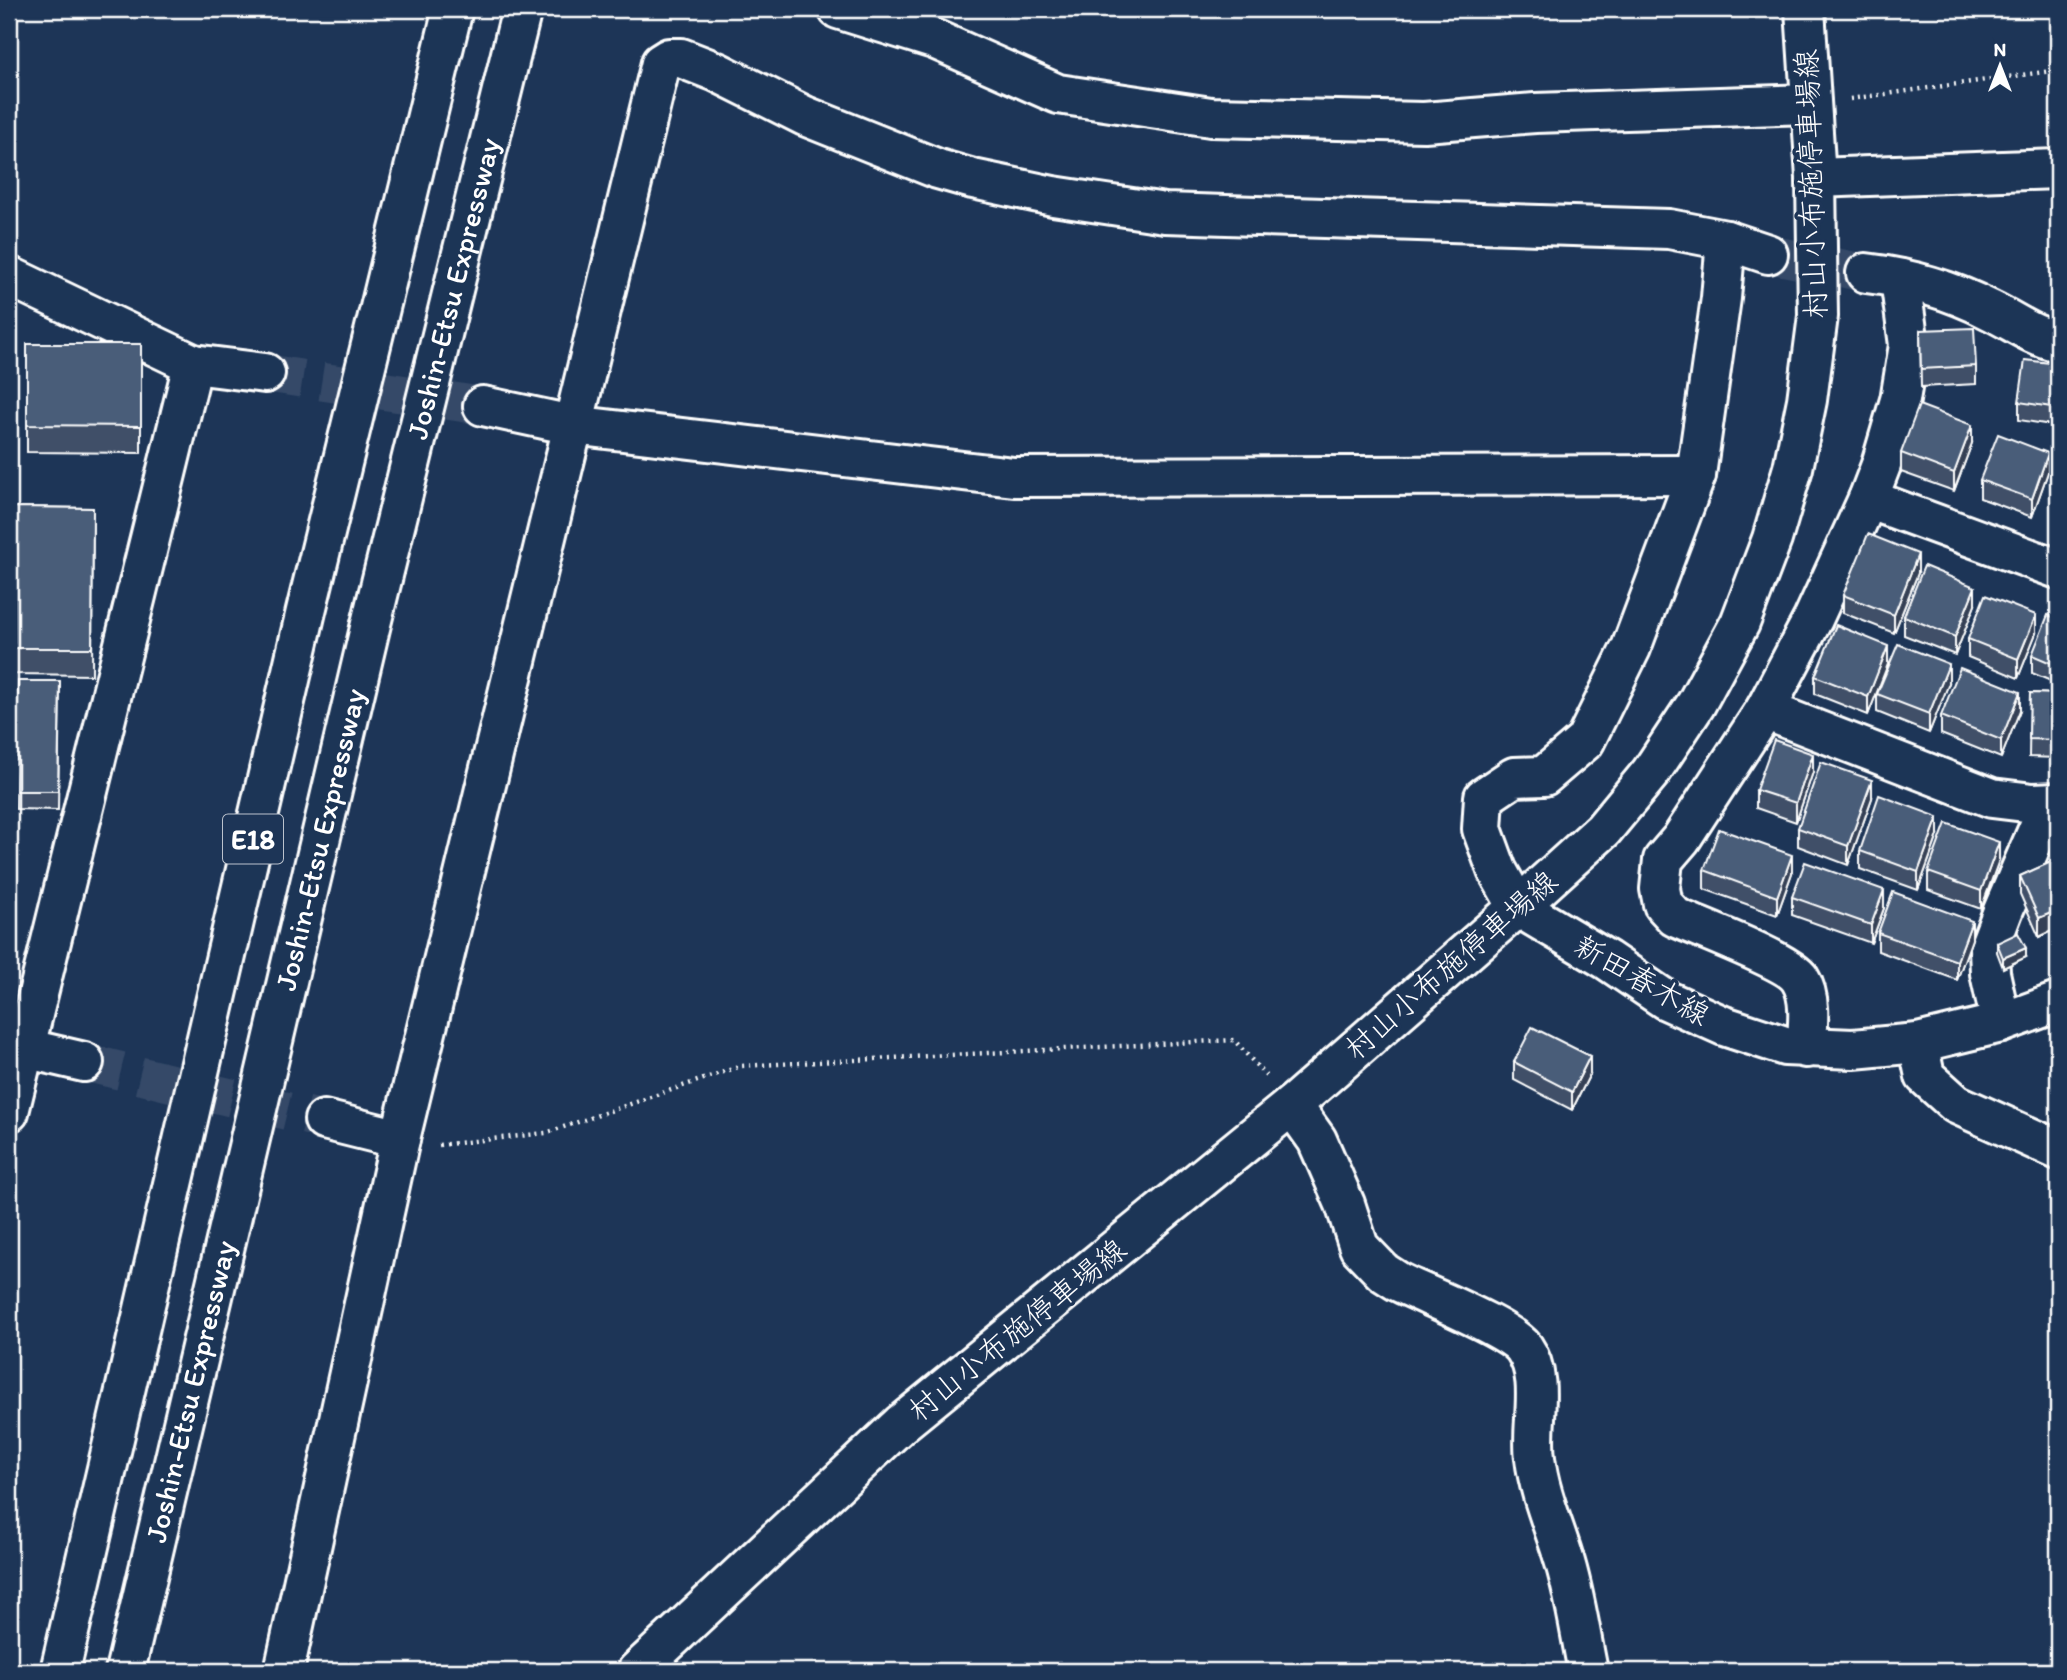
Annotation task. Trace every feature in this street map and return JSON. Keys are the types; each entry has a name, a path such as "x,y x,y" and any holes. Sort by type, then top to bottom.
{"main road":[{"name":"E18","path":"60,1671 306,611 453,9"},
{"path":"838,9 934,39 1058,94 1211,117 1423,121 1810,90"},
{"name":"村山小布施停車場線","path":"637,1671 901,1424 1292,1105 1518,907 1603,830 1651,772 1696,704 1740,623 1772,538 1790,480 1807,400 1818,316 1816,178 1805,9"},
{"name":"Joshin-Etsu Expressway","path":"125,1671 370,628 521,13"},
{"path":"284,1671 400,1139 661,63 669,58 681,58 717,72 805,116 938,169 1079,201 1165,213 1669,229 1726,240 1768,254"},
{"path":"1816,178 2058,169"},
{"path":"1518,907 1497,870 1482,829 1484,797 1514,777 1544,776 1585,741 1631,648 1696,475 1721,298 1726,240"},
{"path":"9,276 194,363 265,373"},
{"path":"1806,1048 1808,1017 1805,990 1800,977 1775,961 1675,917 1663,904 1660,889 1663,860 1681,839 1766,710 1813,619 1868,499 1893,429 1909,345 1883,276 1989,309 2036,336 2058,342"},
{"path":"9,1112 194,363"},
{"path":"482,407 572,425 1014,477 1696,475"},
{"path":"1868,499 2058,569"},
{"path":"1766,710 1993,798 2051,802 1989,948 1990,973 2001,1023"},
{"name":"新田春木線","path":"1518,907 1607,960 1666,1000 1724,1026 1785,1046 1853,1049 1918,1043 2001,1023 2058,1002"},
{"path":"1918,1043 1925,1076 1956,1104 2058,1150"},
{"path":"24,1048 84,1062"},
{"path":"1292,1105 1317,1140 1345,1204 1359,1247 1383,1272 1396,1281 1500,1330 1523,1347 1533,1366 1534,1458 1550,1520 1571,1582 1588,1671"},
{"path":"324,1121 400,1139"}],"path":[{"path":"1810,90 2058,70"},
{"path":"400,1139 440,1146 546,1133 741,1066 1234,1040 1292,1105"}],"building":[{"path":"1974,328 1976,366 1921,369 1920,330"},
{"path":"27,344 141,344 141,426 27,425"},
{"path":"2025,360 2058,364 2058,408 2019,402"},
{"path":"1919,405 1972,425 1954,473 1901,453"},
{"path":"1998,434 2048,453 2032,499 1980,480"},
{"path":"15,507 93,508 92,648 14,648"},
{"path":"1868,534 1918,554 1894,615 1843,595"},
{"path":"1924,566 1975,587 1955,637 1904,616"},
{"path":"1985,595 2036,615 2018,659 1968,639"},
{"path":"2048,615 2058,619 2058,666 2032,655"},
{"path":"1836,625 1888,646 1868,697 1815,676"},
{"path":"1898,644 1949,664 1929,714 1877,694"},
{"path":"1960,668 2020,692 2001,740 1941,716"},
{"path":"18,681 60,681 58,791 16,791"},
{"path":"2030,693 2058,694 2058,740 2029,739"},
{"path":"1774,740 1813,754 1796,803 1756,790"},
{"path":"1821,762 1872,780 1848,846 1798,828"},
{"path":"1879,795 1938,817 1918,872 1860,851"},
{"path":"1946,823 1999,842 1981,891 1928,872"},
{"path":"1719,829 1792,855 1777,897 1704,870"},
{"path":"2058,859 2058,910 2039,918 2020,876"},
{"path":"1805,862 1884,890 1871,925 1792,897"},
{"path":"1893,892 1972,921 1957,961 1878,933"},
{"path":"2018,933 2026,948 2003,958 1997,943"},
{"path":"1532,1027 1590,1056 1572,1092 1514,1062"}],"tunnel":[{"path":"1768,254 1866,273"},
{"path":"265,373 483,406"},
{"path":"84,1062 324,1120"}]}
